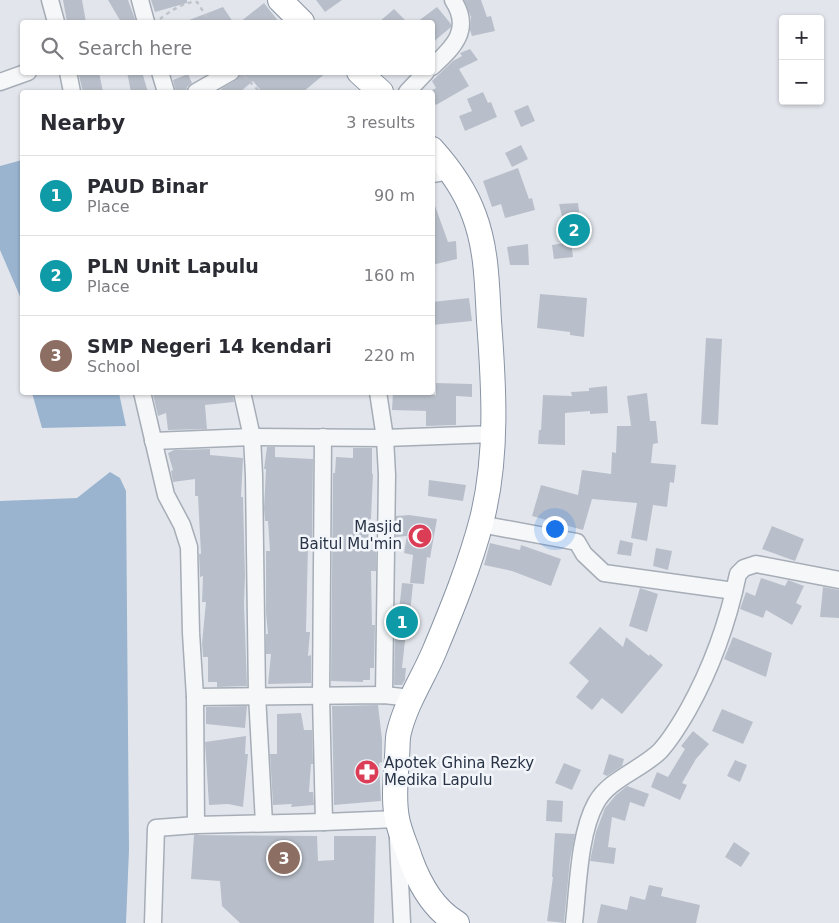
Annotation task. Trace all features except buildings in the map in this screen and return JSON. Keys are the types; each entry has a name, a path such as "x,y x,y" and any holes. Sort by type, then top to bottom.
{"highway":[{"path":"280,0 297,20"},
{"path":"362,75 379,90"},
{"path":"435,156 442,172 463,190 474,215 483,248 493,381 494,434 487,492 480,524 454,604 433,654 411,698 399,733 395,790 397,819 416,875 426,893 450,919 457,923"}],"street":[{"path":"50,0 55,20"},
{"path":"140,0 145,20"},
{"path":"435,64 449,51 459,34 462,24 462,16 453,0"},
{"path":"0,82 20,75"},
{"path":"69,75 72,90"},
{"path":"161,75 165,90"},
{"path":"200,90 226,75"},
{"path":"409,90 423,75"},
{"path":"143,395 166,495 182,525 189,547 195,696 196,824"},
{"path":"243,395 252,437 257,695 264,823"},
{"path":"378,395 385,438 387,475 384,695"},
{"path":"153,441 252,437 385,438 494,434"},
{"path":"323,437 321,696 324,822"},
{"path":"480,524 577,542 584,554 604,573 734,591"},
{"path":"574,923 583,845 591,814 602,794 654,756 676,730 697,694 714,656 738,574 744,568 756,564 839,580"},
{"path":"195,696 384,695 411,698"},
{"path":"154,923 156,828 196,824 397,819 402,923"}],"path":[{"path":"159,20 192,2 197,2 209,20"},
{"path":"243,75 258,90"}],"water":[{"path":"20,161 20,296 0,250 0,166"},
{"path":"33,395 119,395 126,426 42,428"},
{"path":"110,472 120,478 126,491 129,850 126,923 0,923 0,501 77,498"}],"place":[{"name":"PLN Unit Lapulu","path":"574,230"},
{"name":"Masjid Baitul Mu'min","path":"420,536"},
{"name":"PAUD Binar","path":"402,622"},
{"name":"Apotek Ghina Rezky Medika Lapulu","path":"367,772"},
{"name":"SMP Negeri 14 kendari","path":"284,858"}]}
